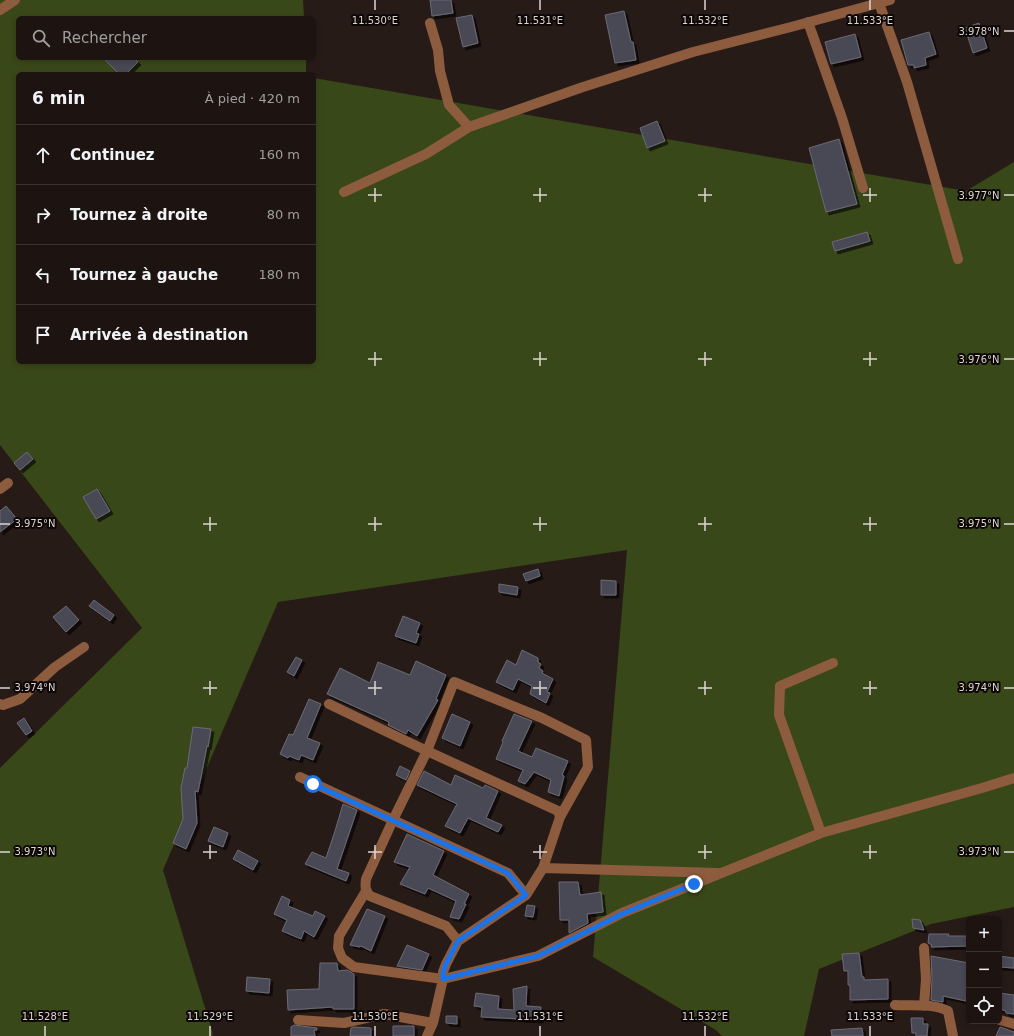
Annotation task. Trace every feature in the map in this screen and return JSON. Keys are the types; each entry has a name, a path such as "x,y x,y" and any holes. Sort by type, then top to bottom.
{"street":[{"path":"0,10 15,0"},
{"path":"344,192 426,154 469,127 583,87 693,52 808,22 878,1 890,0"},
{"path":"878,1 907,82 958,259"},
{"path":"808,22 842,118 863,188"},
{"path":"430,23 438,50 440,71 449,105 469,127"},
{"path":"0,704 3,705 20,699 55,667 84,647"},
{"path":"821,833 779,715 780,686 834,663"},
{"path":"427,1036 433,1023 444,968 458,941 526,895 542,868 560,817 588,767 586,740 542,718 454,682 427,751 393,820 366,879 365,886 366,891 370,896 446,926 458,941"},
{"path":"329,704 558,811 560,817"},
{"path":"300,777 508,873 526,895"},
{"path":"366,891 339,936 338,948 342,958 354,967 443,979 538,956 622,914 821,833 1014,778"},
{"path":"542,868 722,873"},
{"path":"924,948 926,979 924,1006"},
{"path":"895,1005 943,1008 948,1011 953,1036"},
{"path":"298,1020 344,1023 384,1014 433,1023"},
{"path":"1002,1021 1014,1024"}],"green space":[{"path":"0,0 303,0 304,16 16,16 16,60 306,60 306,72 16,72 16,364 316,364 316,78 966,191 1014,162 1014,907 931,924 819,969 804,1036 722,1036 716,1030 593,957 627,550 278,602 163,870 213,1034 212,1036 0,1036 0,768 142,628 0,445"}],"building":[{"path":"430,0 451,0 453,13 432,16"},
{"path":"624,11 631,42 633,42 636,60 615,63 605,15"},
{"path":"472,15 478,43 463,47 456,18"},
{"path":"979,23 987,48 973,53 965,28"},
{"path":"929,32 936,54 925,58 926,65 914,68 914,65 908,65 901,40"},
{"path":"855,34 861,57 831,64 825,42"},
{"path":"105,60 136,60 138,62 128,72 117,72"},
{"path":"657,121 665,141 647,148 640,128"},
{"path":"839,139 857,204 826,212 809,148"},
{"path":"867,232 870,241 835,251 832,242"},
{"path":"27,452 33,459 20,470 14,463"},
{"path":"97,489 110,511 96,519 83,497"},
{"path":"6,506 17,519 0,532 0,511"},
{"path":"538,569 540,576 526,581 523,574"},
{"path":"601,580 616,581 616,595 601,595"},
{"path":"499,584 518,587 517,595 499,592"},
{"path":"94,600 114,615 110,621 89,606"},
{"path":"66,606 79,620 66,632 53,617"},
{"path":"403,616 420,623 416,633 419,634 416,643 395,636"},
{"path":"522,650 538,658 538,662 541,664 539,668 543,671 542,673 553,679 547,692 550,693 546,703 530,694 532,686 518,679 513,690 496,682 507,660 516,665"},
{"path":"296,657 302,660 294,676 287,672"},
{"path":"416,661 446,675 436,699 438,700 417,736 408,730 406,734 388,725 389,722 327,694 340,668 370,683 378,662 410,675"},
{"path":"309,699 321,704 307,738 320,743 313,760 301,755 299,760 289,756 288,758 280,754 289,734 293,735"},
{"path":"452,714 470,722 460,746 442,738"},
{"path":"514,714 532,721 518,751 532,757 536,748 568,761 562,775 564,776 559,796 548,792 551,780 534,772 525,784 518,781 523,770 496,759"},
{"path":"24,718 32,731 26,735 17,723"},
{"path":"193,727 211,729 198,792 195,791 197,823 186,849 173,843 183,819 181,788 185,768 187,768"},
{"path":"400,766 410,771 406,780 396,775"},
{"path":"424,771 451,785 455,775 483,788 485,785 498,791 486,818 502,825 498,832 468,818 460,833 445,826 457,804 417,785"},
{"path":"343,804 357,810 337,869 349,873 346,881 305,864 312,852 326,858"},
{"path":"214,827 228,833 223,847 208,841"},
{"path":"407,834 444,851 433,875 469,894 459,919 450,917 456,901 428,888 425,894 400,884 410,867 394,862"},
{"path":"238,850 258,861 253,870 233,859"},
{"path":"559,882 578,882 580,895 601,892 603,912 587,914 588,923 569,933 569,920 560,920"},
{"path":"282,896 290,900 288,906 313,916 315,911 325,916 314,937 304,931 301,939 282,931 287,920 274,914"},
{"path":"527,905 535,906 533,917 525,916"},
{"path":"367,909 385,916 371,951 361,946 350,945"},
{"path":"912,919 920,920 924,930 913,928"},
{"path":"929,934 966,936 966,946 931,947 932,945 928,943"},
{"path":"407,945 429,954 422,970 397,966"},
{"path":"859,953 862,977 864,977 864,980 888,979 888,999 850,1000 848,971 844,971 842,954"},
{"path":"931,956 966,962 966,1001 943,996 943,1002 931,1000"},
{"path":"1002,956 1014,958 1014,968 1002,967"},
{"path":"320,963 337,963 338,971 347,970 354,974 354,1009 333,1009 333,1007 288,1010 287,990 319,989"},
{"path":"247,977 270,979 269,993 246,991"},
{"path":"527,986 526,1006 541,1007 540,1020 481,1017 482,1007 474,1006 476,993 499,996 498,1009 514,1010 513,989"},
{"path":"1002,993 1014,995 1014,1014 1006,1013 1006,1011 1002,1010"},
{"path":"446,1016 457,1016 457,1024 446,1023"},
{"path":"911,1018 923,1018 923,1024 928,1024 927,1036 916,1036 916,1033 912,1033"},
{"path":"294,1025 317,1028 317,1030 314,1030 315,1036 291,1036 291,1027"},
{"path":"393,1026 414,1026 414,1036 393,1036"},
{"path":"1000,1027 1014,1032 1014,1036 996,1036"},
{"path":"351,1028 371,1028 371,1036 350,1036"},
{"path":"862,1028 863,1036 832,1036 831,1030"}],"route":[{"path":"313,784 508,873 526,895 458,941 446,964 443,972 443,979 538,956 622,914 694,884"}]}
